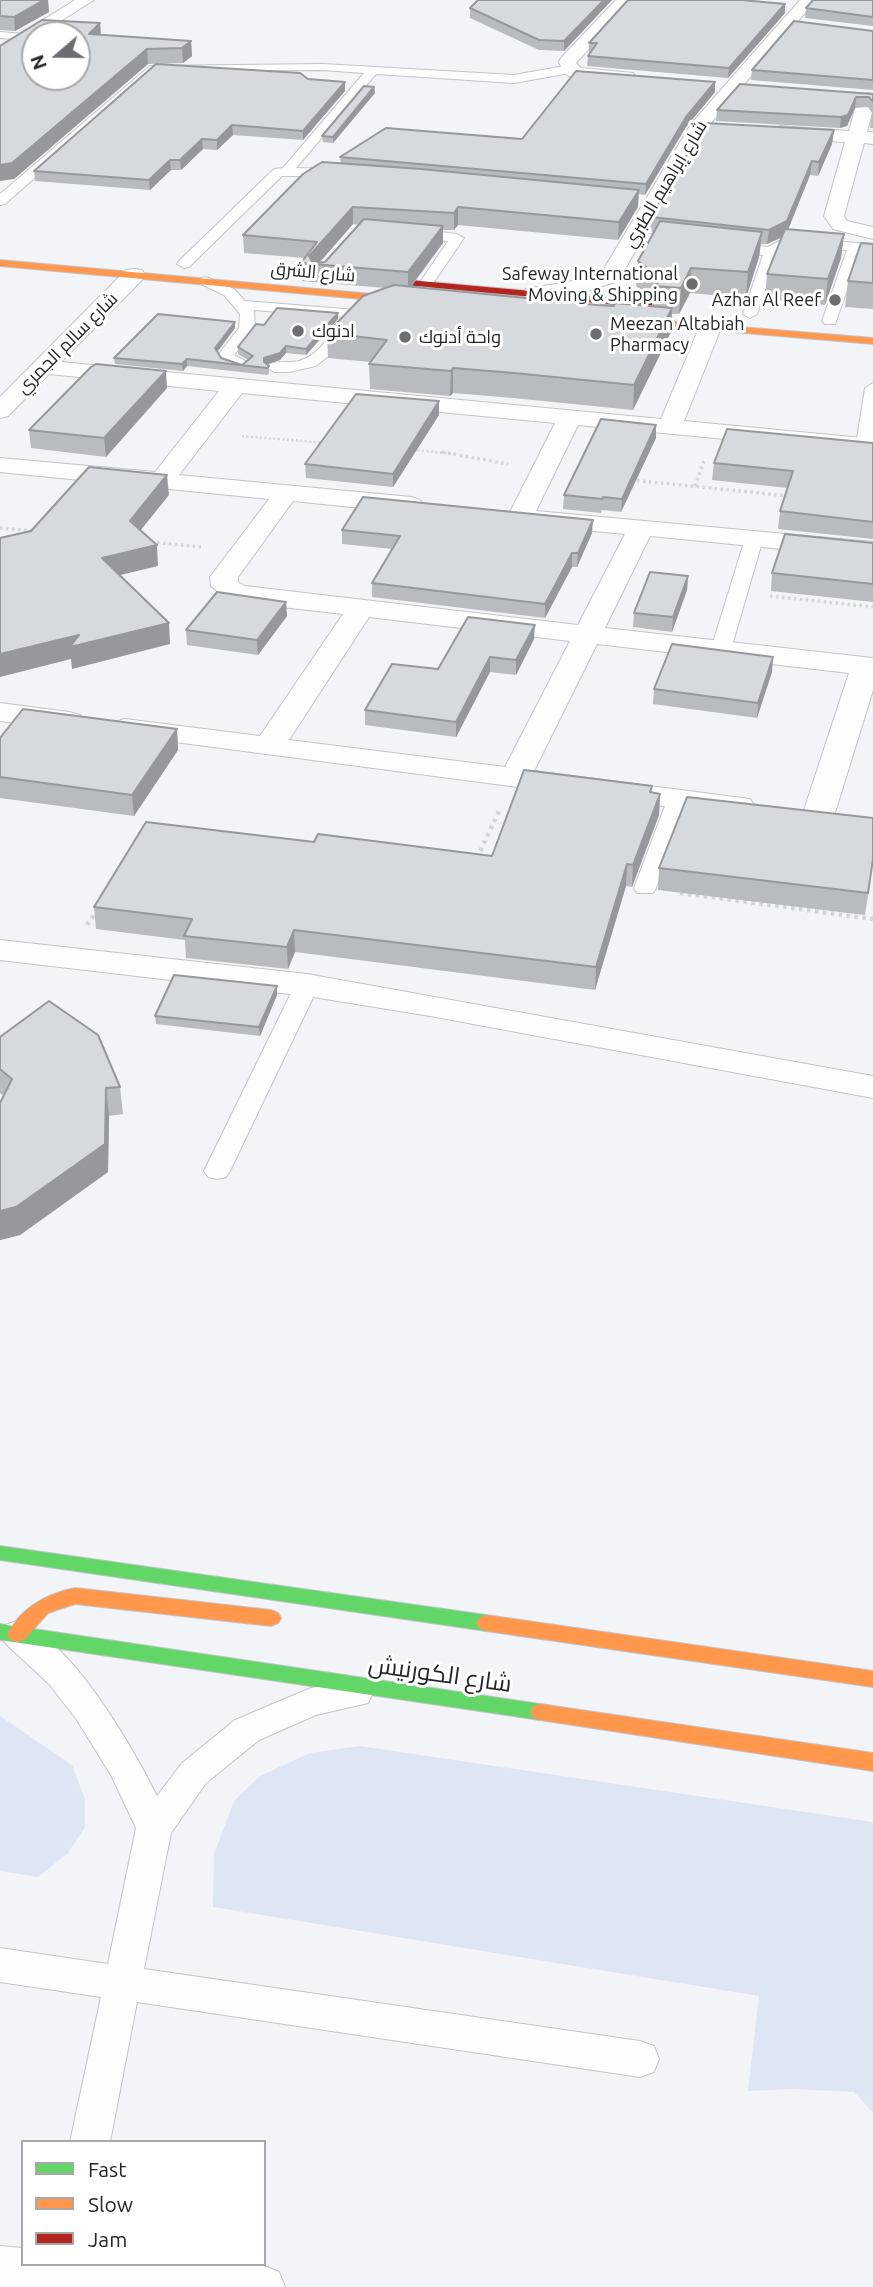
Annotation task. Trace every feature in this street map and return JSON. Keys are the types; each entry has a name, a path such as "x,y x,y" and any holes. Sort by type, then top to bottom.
{"main road":[{"path":"39,250 224,267"},
{"name":"شارع الشرق","path":"0,263 429,303"},
{"name":"شارع الشرق","path":"372,280 671,306"},
{"path":"600,318 873,341"},
{"path":"823,320 851,323"},
{"path":"0,1553 873,1679"},
{"path":"8,1633 36,1609 68,1596 284,1619"},
{"path":"387,1625 465,1620"},
{"name":"شارع الكورنيش","path":"8,1633 873,1762"}],"street":[{"path":"625,0 567,62 570,69 577,73 642,78"},
{"path":"50,5 80,3"},
{"path":"51,21 80,3"},
{"path":"797,9 814,27"},
{"name":"شارع إبراهيم الطبري","path":"610,276 633,236 646,201 697,128 797,9"},
{"path":"0,54 21,40"},
{"path":"706,84 755,88"},
{"path":"844,96 870,98 865,137 835,220 850,229 873,233"},
{"path":"697,128 724,129"},
{"path":"765,132 865,137"},
{"name":"شارع سالم الجمري","path":"2,406 134,275"},
{"path":"534,294 577,287 610,276 620,291 645,304"},
{"path":"670,426 710,328"},
{"path":"43,367 254,365 570,417 869,445"},
{"path":"161,481 254,365"},
{"path":"520,516 570,417"},
{"path":"0,465 442,508"},
{"path":"0,712 806,814 869,666 248,595 230,590 223,581 224,576 286,493"},
{"path":"494,513 873,550"},
{"path":"515,777 641,528"},
{"path":"269,746 361,608"},
{"path":"0,950 307,985 430,1005 873,1087"}],"lane":[{"path":"0,35 21,37"},
{"path":"0,201 145,72 154,68 374,69 514,79 570,69"},
{"path":"288,170 374,69"},
{"path":"184,264 279,172 288,170 361,174"},
{"path":"395,231 457,238 425,285"},
{"path":"633,236 771,252"},
{"path":"751,314 771,252 785,242 873,248"},
{"path":"823,320 856,246"},
{"path":"205,281 229,292 244,305 248,313 247,328 227,351 254,365 317,360 357,314"},
{"path":"244,305 357,314 403,300"},
{"path":"869,445 873,388"},
{"path":"721,649 754,539"},
{"path":"645,888 679,798"},
{"path":"217,1171 307,985"},
{"path":"8,1633 60,1674 98,1720 129,1771 154,1828"},
{"path":"90,2140 154,1828 194,1773 247,1730 310,1702 380,1689"},
{"path":"0,1965 640,2059"},
{"path":"0,2267 62,2275 264,2287"}],"path":[{"path":"0,528 41,532"},
{"path":"149,542 243,551"},
{"path":"738,593 873,607"},
{"path":"473,865 515,777"},
{"path":"645,888 873,919"},
{"path":"65,957 102,903"}],"shaded area":[{"path":"0,1716 72,1765 85,1799 85,1827 68,1853 38,1877 0,1871"},
{"path":"360,1746 873,1822 873,2113 854,2092 795,2089 748,2091 759,1996 213,1907 214,1854 234,1801 260,1776 310,1753"}],"building":[{"path":"0,0 44,0 14,17 0,16"},
{"path":"478,0 604,0 564,41 539,40 470,8"},
{"path":"628,0 742,0 785,4 729,68 588,56 597,43 589,43"},
{"path":"813,0 873,0 873,17 806,8"},
{"path":"794,21 873,31 873,80 752,70"},
{"path":"91,23 100,23 91,32"},
{"path":"21,33 21,91 91,91 91,34 191,41 182,48 147,49 12,163 0,165 0,46"},
{"path":"156,64 300,73 308,79 345,82 303,131 232,125 217,140 202,139 180,160 170,160 149,180 34,171"},
{"path":"576,71 715,82 686,117 646,184 340,157 386,128 522,139"},
{"path":"740,84 873,94 873,102 869,97 856,97 848,115 841,117 717,110"},
{"path":"364,86 374,87 333,137 322,136"},
{"path":"705,123 834,130 819,162 812,161 787,221 769,230 651,217"},
{"path":"322,162 639,190 619,222 458,207 454,213 353,207 309,256 313,263 325,262 364,219 443,226 408,272 301,263 317,242 243,235 303,174"},
{"path":"660,221 762,232 748,272 691,268 681,288 653,286 657,285 659,277 638,261"},
{"path":"785,229 844,234 828,279 767,274"},
{"path":"861,243 873,244 873,283 848,281"},
{"path":"394,285 597,305 614,306 615,303 672,308 634,385 453,368 451,371 369,364 387,340 327,333 363,296"},
{"path":"277,308 338,313 306,349 286,346 280,353 264,358 264,362 269,366 267,368 187,359 182,364 114,358 158,314 235,322 215,348 221,358 242,365 253,356 238,347 256,324 264,325"},
{"path":"96,364 166,371 104,438 29,430 91,367"},
{"path":"356,394 439,401 393,474 305,464"},
{"path":"601,419 656,425 622,499 564,495"},
{"path":"727,429 873,443 873,522 780,511 793,471 714,463"},
{"path":"89,467 167,475 130,521 157,545 102,558 169,623 70,647 79,635 0,654 0,538 31,531"},
{"path":"363,497 593,520 578,553 572,553 545,604 372,583 400,536 342,530"},
{"path":"785,534 873,543 873,584 772,573"},
{"path":"650,572 688,576 673,617 634,613"},
{"path":"217,592 286,602 257,640 186,630"},
{"path":"468,617 535,625 516,660 490,657 456,722 365,710 392,664 438,669"},
{"path":"672,644 773,657 758,703 654,689"},
{"path":"23,709 177,729 132,795 0,777 0,738"},
{"path":"524,770 652,786 650,792 660,794 633,865 627,864 596,967 294,930 287,947 184,936 192,919 94,907 146,822 314,842 318,834 492,856"},
{"path":"687,797 873,818 873,859 868,893 659,868"},
{"path":"174,975 277,986 259,1027 155,1016"},
{"path":"49,1001 98,1035 120,1087 106,1088 105,1144 16,1207 0,1211 0,1103 12,1079 0,1069 0,1037"}],"traffic: fast":[{"path":"0,1553 486,1623"},
{"path":"0,1632 540,1712"}],"traffic: slow":[{"path":"0,263 416,301"},
{"path":"619,320 873,341"},
{"path":"17,1634 41,1608 57,1600 75,1596 271,1618"},
{"path":"486,1623 873,1679"},
{"path":"540,1712 873,1762"}],"traffic: jam":[{"path":"387,281 651,305"}],"place":[{"name":"Safeway International Moving & Shipping","path":"692,284"},
{"name":"Azhar Al Reef","path":"835,300"},
{"name":"ادنوك","path":"298,331"},
{"name":"Meezan Altabiah Pharmacy","path":"596,334"},
{"name":"واحة أدنوك","path":"405,337"}]}
